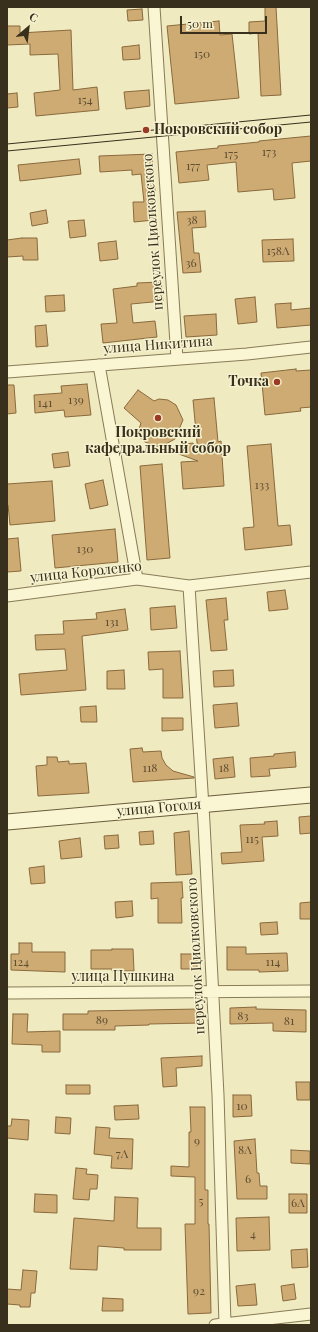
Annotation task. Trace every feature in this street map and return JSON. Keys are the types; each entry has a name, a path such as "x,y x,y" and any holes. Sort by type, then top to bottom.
{"street":[{"name":"переулок Циолковского","path":"154,7 177,359"},
{"name":"улица Никитина","path":"7,372 311,347"},
{"path":"99,364 137,579"},
{"name":"улица Короленко","path":"7,596 137,579 189,586 311,572"},
{"name":"переулок Циолковского","path":"189,586 203,804 218,1095 220,1325"},
{"name":"улица Гоголя","path":"7,822 311,795"},
{"name":"улица Пушкина","path":"7,992 311,991"},
{"path":"220,1325 311,1314"}],"building":[{"path":"265,7 276,7 281,95 261,96 258,33 249,34 249,22 265,21"},
{"path":"142,9 143,20 128,21 127,10"},
{"path":"219,21 220,35 232,34 239,98 175,104 167,26"},
{"path":"7,26 20,26 20,33 71,30 73,90 97,87 99,110 36,116 34,93 60,90 58,54 30,55 30,44 7,45"},
{"path":"139,45 140,59 123,60 122,47"},
{"path":"149,90 150,106 126,109 124,92"},
{"path":"17,93 18,107 7,108 7,94"},
{"path":"311,136 311,161 292,163 295,198 274,200 273,189 238,192 236,162 207,165 209,180 179,183 176,152"},
{"path":"152,154 155,191 152,191 154,220 134,222 133,202 144,202 141,174 132,175 132,170 100,172 99,156"},
{"path":"79,159 81,174 20,181 18,165"},
{"path":"46,210 48,223 32,226 30,213"},
{"path":"205,211 206,227 192,228 194,253 199,253 201,272 183,273 177,212"},
{"path":"84,220 86,236 70,238 68,221"},
{"path":"37,238 38,260 23,260 23,256 7,257 7,240"},
{"path":"293,239 294,261 263,262 262,240"},
{"path":"116,241 118,259 100,261 98,243"},
{"path":"161,282 163,301 131,304 133,323 155,321 157,337 103,343 101,324 117,323 113,289 137,286 137,283"},
{"path":"64,295 65,311 46,312 45,296"},
{"path":"255,297 257,322 238,324 235,299"},
{"path":"291,303 291,310 311,308 311,325 277,328 275,304"},
{"path":"216,314 217,335 186,337 184,316"},
{"path":"46,325 48,346 36,347 35,326"},
{"path":"296,369 296,371 311,370 311,407 300,408 301,411 265,415 261,373"},
{"path":"87,384 91,415 65,417 64,410 35,413 34,395 62,393 61,386"},
{"path":"7,385 14,385 16,413 7,414"},
{"name":"Покровский кафедральный собор","path":"138,390 154,401 159,399 168,400 176,405 183,420 175,439 160,447 145,442 137,435 141,423 124,408"},
{"path":"214,398 218,442 221,441 224,486 183,489 181,462 198,461 176,453 175,445 193,443 198,453 193,400"},
{"path":"271,444 278,526 290,525 292,545 245,550 243,528 254,527 247,446"},
{"path":"68,452 70,466 54,468 52,454"},
{"path":"162,464 170,558 147,560 140,466"},
{"path":"103,480 108,505 90,509 85,484"},
{"path":"52,481 55,521 10,525 7,505 7,484"},
{"path":"115,529 118,562 55,568 52,535"},
{"path":"18,538 21,571 7,572 7,539"},
{"path":"285,590 288,609 269,611 267,592"},
{"path":"226,598 228,620 224,620 227,650 211,651 206,600"},
{"path":"175,606 177,628 151,630 150,608"},
{"path":"125,609 128,630 82,636 86,690 21,695 19,674 67,670 65,649 36,650 35,635 64,634 63,621 97,619 96,613"},
{"path":"180,651 183,698 163,698 163,669 149,670 148,652"},
{"path":"124,670 125,689 107,689 107,671"},
{"path":"233,670 234,686 214,687 213,671"},
{"path":"237,703 239,726 215,728 213,705"},
{"path":"96,706 97,722 81,722 80,707"},
{"path":"162,718 183,718 183,730 162,731"},
{"path":"142,748 143,752 161,751 162,758 166,765 173,771 194,778 133,782 130,749"},
{"path":"295,752 296,767 269,769 270,776 251,777 250,758"},
{"path":"47,757 57,757 58,762 69,761 69,764 86,763 89,793 38,796 36,766 47,765"},
{"path":"233,757 235,777 215,779 213,759"},
{"path":"311,816 311,833 300,834 299,817"},
{"path":"277,821 278,836 262,837 264,861 222,864 221,853 242,852 240,825 265,824 264,822"},
{"path":"153,831 154,844 140,845 139,832"},
{"path":"189,831 192,874 176,875 174,833"},
{"path":"118,835 119,848 105,849 104,836"},
{"path":"80,838 82,857 61,859 59,841"},
{"path":"44,866 45,883 31,884 29,868"},
{"path":"182,882 182,923 158,923 158,898 151,899 151,883"},
{"path":"132,901 133,916 116,918 115,902"},
{"path":"311,902 311,919 300,919 300,903"},
{"path":"277,922 278,934 261,935 260,923"},
{"path":"19,943 32,943 32,952 65,952 65,972 11,970 11,954 19,954"},
{"path":"227,947 246,947 246,954 287,953 288,971 259,972 259,970 227,970"},
{"path":"133,949 134,971 91,969 91,950"},
{"path":"181,954 197,954 197,969 181,969"},
{"path":"256,1007 256,1009 306,1010 306,1032 273,1031 273,1023 230,1024 230,1008"},
{"path":"200,1009 201,1023 115,1026 115,1030 63,1030 63,1014 88,1014 88,1011"},
{"path":"13,1014 28,1014 27,1032 60,1031 60,1052 42,1052 42,1045 12,1044"},
{"path":"202,1056 202,1066 176,1068 177,1086 163,1087 161,1058"},
{"path":"296,1082 310,1082 310,1100 297,1100"},
{"path":"66,1085 90,1085 90,1094 66,1094"},
{"path":"233,1095 251,1095 252,1116 233,1117"},
{"path":"138,1105 139,1119 115,1120 114,1106"},
{"path":"190,1107 205,1107 205,1190 208,1190 211,1313 188,1314 185,1224 195,1224 195,1177 171,1176 171,1166 189,1167 189,1132 191,1132"},
{"path":"56,1117 71,1118 70,1134 55,1133"},
{"path":"12,1119 29,1120 28,1140 7,1138 7,1126 11,1126"},
{"path":"96,1127 110,1128 109,1138 133,1139 132,1169 111,1168 112,1156 94,1154"},
{"path":"255,1139 257,1173 259,1173 260,1186 267,1186 267,1199 237,1199 234,1141"},
{"path":"291,1150 310,1151 310,1164 291,1163"},
{"path":"76,1168 87,1169 86,1174 98,1175 97,1189 90,1189 89,1200 73,1199"},
{"path":"35,1194 57,1195 57,1213 34,1212"},
{"path":"289,1194 307,1194 307,1213 289,1213"},
{"path":"115,1197 138,1198 137,1228 161,1228 161,1250 124,1250 124,1248 98,1246 97,1270 70,1269 74,1218 114,1221"},
{"path":"269,1217 270,1250 237,1251 236,1218"},
{"path":"307,1249 308,1267 292,1268 291,1250"},
{"path":"23,1270 37,1271 35,1293 31,1293 30,1307 20,1307 20,1305 7,1304 7,1289 21,1290"},
{"path":"255,1284 257,1305 238,1306 236,1286"},
{"path":"294,1284 296,1299 283,1301 281,1286"},
{"path":"103,1298 123,1299 123,1311 102,1311"}],"tram line":[{"path":"7,144 311,115"},
{"path":"7,151 311,122"}],"place":[{"name":"Покровский собор","path":"146,130"},
{"name":"Точка","path":"277,382"},
{"name":"Покровский кафедральный собор","path":"158,418"}]}
